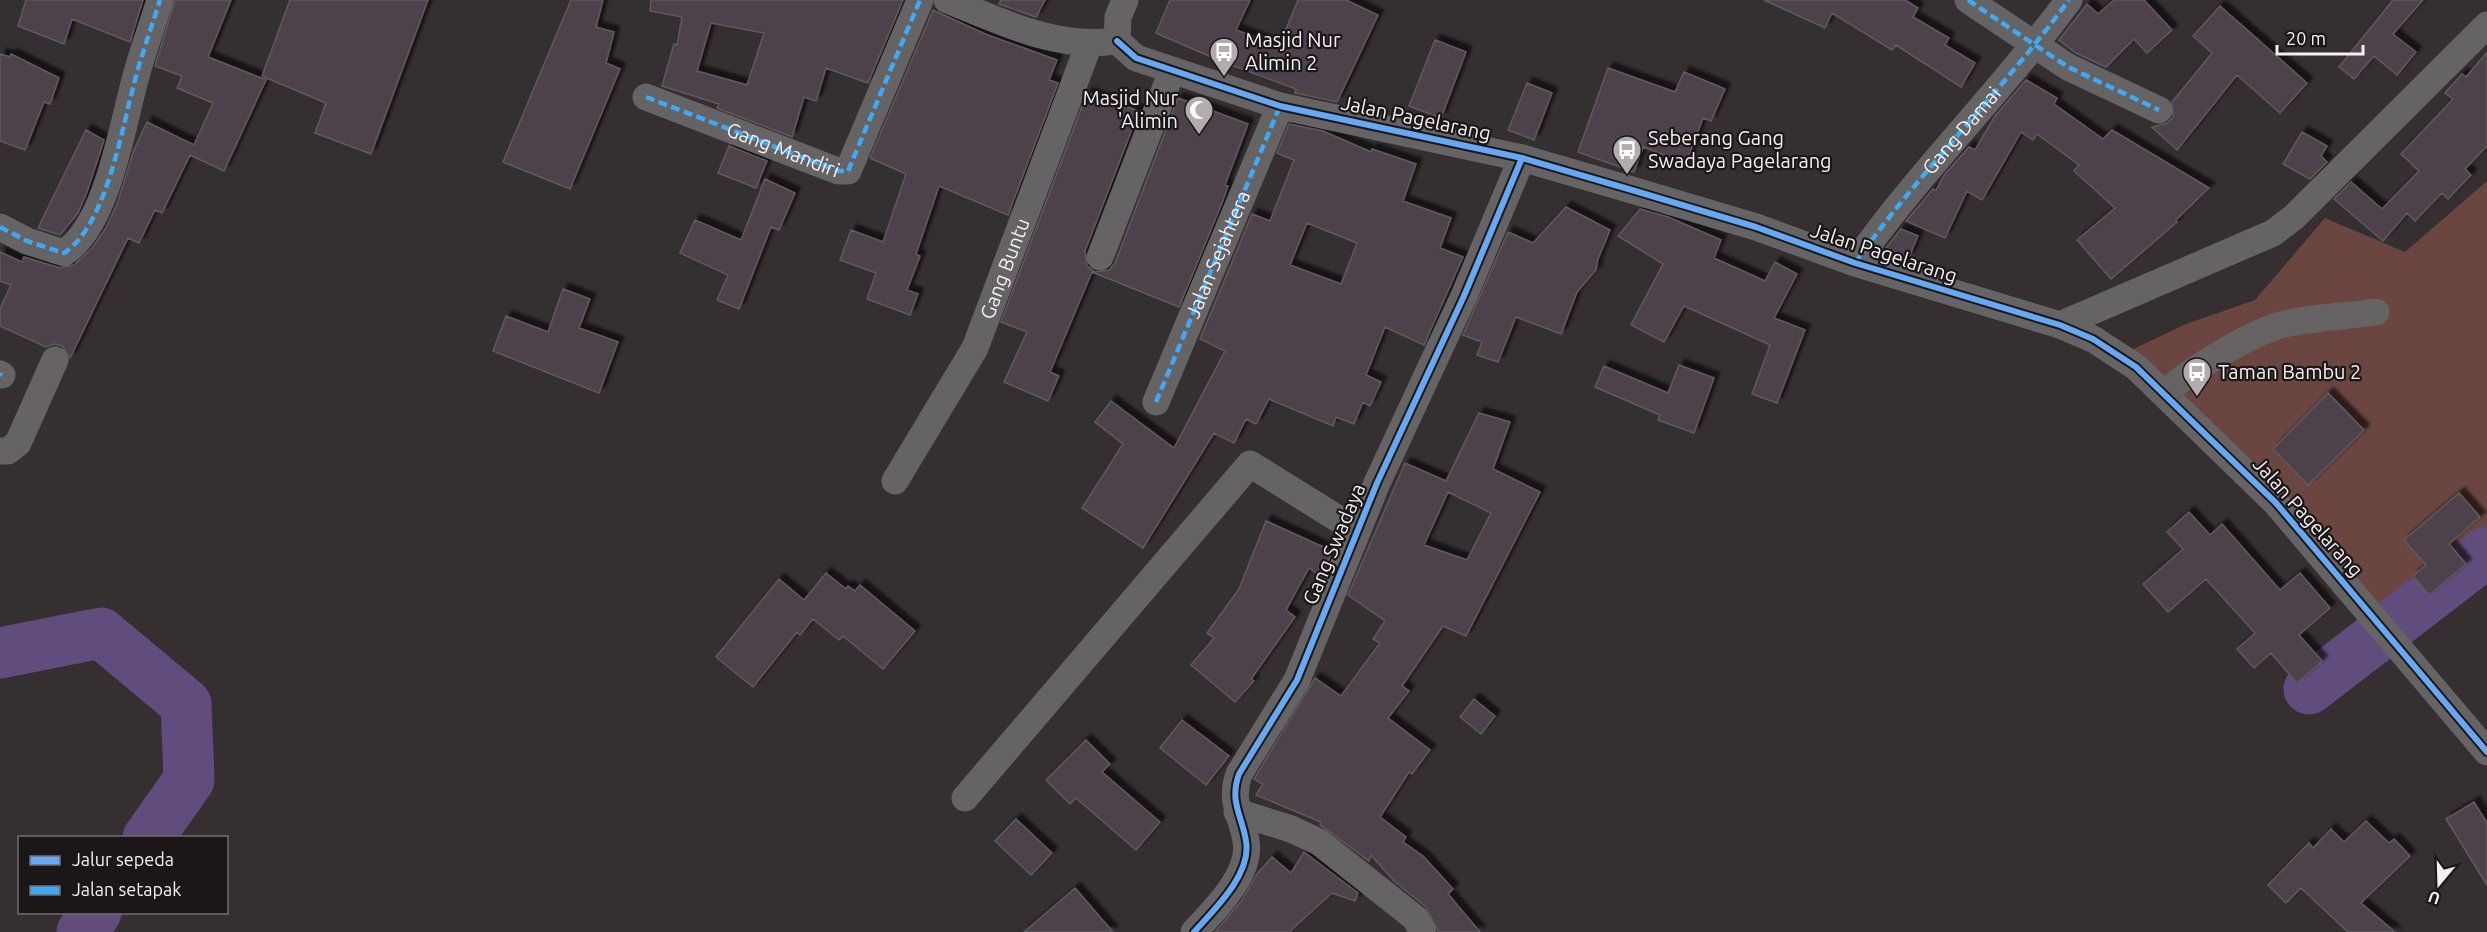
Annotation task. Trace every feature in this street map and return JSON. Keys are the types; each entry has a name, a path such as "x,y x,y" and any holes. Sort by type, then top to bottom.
{"street":[{"path":"0,227 54,252 64,253 71,249 92,218 115,163 135,80 160,0"},
{"name":"Gang Mandiri","path":"646,97 838,171 848,171 920,0"},
{"path":"947,0 1032,33 1089,44 1117,41 1118,17 1125,0"},
{"path":"1968,0 2077,72 2159,110"},
{"name":"Gang Damai","path":"1855,263 1895,209 2035,46 2069,0"},
{"path":"2060,325 2272,233 2294,217 2487,25"},
{"name":"Jalan Pagelarang","path":"1117,41 1136,58 1280,106 1521,158 1756,227 1855,263 2060,325 2093,339 2136,367 2276,503 2487,752"},
{"name":"Gang Buntu","path":"895,481 975,348 1089,44"},
{"path":"1100,257 1172,71"},
{"name":"Jalan Sejahtera","path":"1156,402 1280,106"},
{"name":"Gang Swadaya","path":"1194,932 1239,877 1245,863 1247,843 1237,812 1233,788 1239,774 1297,680 1356,531 1464,296 1521,158"},
{"path":"2165,393 2180,379 2260,332 2288,323 2376,312"},
{"path":"0,451 8,451 18,443 55,360"},
{"path":"965,798 1250,464 1356,531"},
{"path":"1237,812 1291,829 1319,842 1415,918 1423,932"}],"shaded area":[{"path":"2487,181 2487,551 2392,631 2127,352 2186,324 2255,300 2325,218 2405,252"}],"building":[{"path":"26,0 143,0 130,42 72,19 64,44 18,26"},
{"path":"175,0 231,0 208,57 266,80 224,171 190,155 162,213 155,210 139,243 128,238 70,358 62,346 54,344 46,347 0,326 0,309 11,285 0,281 0,252 22,262 24,257 60,268 74,265 92,248 106,228 117,204 134,150 147,122 194,145 213,103 177,88 182,76 155,66"},
{"path":"290,0 428,0 371,154 315,133 326,103 262,76"},
{"path":"571,0 603,0 596,27 614,32 606,63 620,69 570,189 503,162"},
{"path":"651,0 903,0 868,83 826,68 816,101 804,97 792,137 717,108 719,104 662,86 674,44 677,45 682,17 650,11","holes":["711,23 764,33 747,85 697,71"]},
{"path":"1001,0 1045,0 1036,17 999,4"},
{"path":"1170,0 1250,0 1236,30 1279,46 1298,0 1346,0 1378,15 1337,102 1295,93 1296,89 1223,62 1156,33"},
{"path":"1764,0 1905,0 1918,8 1913,17 1949,38 1945,45 1975,63 1961,87 1896,45 1892,50 1832,13 1825,28"},
{"path":"2114,0 2144,0 2172,30 2147,53 2134,39 2106,67 2076,53 2059,40 2087,4 2098,14"},
{"path":"2393,0 2423,0 2393,34 2416,52 2397,75 2374,56 2354,79 2339,67"},
{"path":"2220,6 2307,83 2280,113 2237,75 2177,150 2152,127 2167,123 2173,117 2172,102 2212,53 2193,36"},
{"path":"933,10 985,34 1057,60 1049,80 1058,83 1008,215 939,186 916,254 920,256 907,290 918,294 910,315 867,299 876,273 840,260 851,230 883,242 906,174 870,158"},
{"path":"1435,40 1466,52 1441,118 1409,106"},
{"path":"2487,52 2487,146 2465,169 2471,175 2448,199 2442,193 2415,221 2407,213 2383,241 2334,199 2351,182 2382,209 2419,171 2401,154 2453,99 2445,93 2462,74 2466,77"},
{"path":"0,54 10,57 11,54 59,78 50,104 44,102 25,150 0,141"},
{"path":"1608,68 1675,92 1684,72 1725,89 1711,121 1703,118 1686,163 1643,147 1634,172 1578,152"},
{"path":"2026,80 2057,98 2054,104 2103,139 2112,130 2209,188 2176,220 2177,222 2111,279 2077,240 2115,208 2074,171 2079,165 2037,134 2033,140 2021,132 1982,200 1967,191 1945,238 1906,221 1933,189 1936,190 1945,174 1969,147 1975,150 1995,116"},
{"path":"1527,83 1552,93 1534,140 1508,130"},
{"path":"1087,93 1139,111 1085,251 1087,266 1095,272 1109,270 1115,263 1178,98 1248,124 1225,185 1228,186 1222,203 1179,307 1092,272 1050,372 1059,376 1048,401 1004,382 1027,332 1001,322"},
{"path":"1289,124 1323,131 1371,152 1372,149 1416,164 1403,201 1451,218 1440,248 1463,257 1424,345 1385,327 1366,375 1381,382 1370,406 1363,402 1354,424 1336,417 1333,426 1269,399 1256,424 1246,419 1234,443 1214,433 1143,548 1082,508 1123,444 1095,422 1111,401 1174,448 1225,351 1200,339 1252,214 1270,221 1294,160 1277,153","holes":["1307,223 1357,243 1341,284 1290,265"]},
{"path":"86,130 104,140 78,213 60,235 38,228"},
{"path":"2302,132 2327,146 2321,156 2327,162 2310,179 2283,164"},
{"path":"729,146 767,161 756,188 718,173"},
{"path":"765,179 795,193 779,230 771,227 739,309 717,300 728,275 680,253 695,220 741,240"},
{"path":"1566,207 1610,230 1596,270 1577,292 1561,334 1516,317 1498,362 1477,355 1482,342 1463,335 1508,232 1533,243"},
{"path":"1640,209 1668,217 1721,240 1714,258 1765,281 1775,262 1797,274 1774,318 1805,330 1777,403 1752,394 1770,345 1684,306 1664,342 1631,325 1663,264 1618,236"},
{"path":"1901,229 1918,236 1909,257 1886,248"},
{"path":"563,289 590,299 579,328 618,342 599,393 493,351 506,316 548,332"},
{"path":"1679,365 1714,378 1694,433 1658,420 1660,415 1595,387 1604,366 1668,393"},
{"path":"2328,393 2364,430 2308,485 2273,449"},
{"path":"1479,413 1510,422 1493,469 1540,492 1466,636 1443,626 1402,686 1409,691 1388,718 1430,750 1412,774 1409,772 1380,817 1406,837 1403,842 1423,856 1453,889 1448,894 1480,932 1439,932 1425,906 1394,881 1371,855 1369,861 1320,825 1321,822 1256,795 1263,784 1254,779 1315,678 1341,696 1380,643 1373,639 1385,621 1348,595 1405,463 1446,481","holes":["1448,492 1491,513 1467,560 1424,545"]},
{"path":"2459,493 2480,517 2449,544 2466,564 2429,595 2413,576 2426,565 2404,540"},
{"path":"2189,512 2210,535 2222,524 2280,590 2300,573 2330,608 2299,635 2322,661 2297,683 2271,653 2254,668 2237,649 2255,633 2206,579 2168,612 2143,584 2183,549 2167,532"},
{"path":"1266,521 1332,551 1322,577 1309,568 1286,610 1295,617 1251,679 1254,681 1235,702 1191,665 1214,638 1207,633 1239,589"},
{"path":"826,573 846,589 848,586 855,591 860,585 915,631 883,669 843,636 839,640 813,619 800,635 797,632 753,687 716,657 779,579 804,600"},
{"path":"1474,699 1495,716 1481,734 1460,717"},
{"path":"1182,720 1229,756 1206,785 1160,748"},
{"path":"1086,740 1110,764 1102,772 1160,822 1136,850 1076,798 1070,804 1046,780"},
{"path":"2474,802 2487,823 2487,885 2446,819"},
{"path":"1016,819 1052,853 1031,875 995,841"},
{"path":"2366,821 2389,843 2394,839 2410,856 2361,903 2395,932 2348,932 2301,888 2286,903 2268,885 2309,843 2313,848 2331,829 2344,842"},
{"path":"1304,852 1358,893 1355,901 1332,893 1289,932 1215,932 1242,900 1257,874 1272,857 1291,873"},
{"path":"1075,888 1113,932 1024,932"}],"waterway":[{"path":"2309,689 2487,552"},
{"path":"0,653 101,633 186,704 189,780 149,836"},
{"path":"82,932 95,914"}],"marked path":[{"path":"0,227 27,241 64,253 79,239 91,221 111,174 138,70 160,0"},
{"path":"646,97 838,171 848,171 920,0"},
{"path":"1968,0 2068,67 2159,110"},
{"path":"1855,263 1906,196 2016,67 2069,0"},
{"path":"1156,402 1280,106"}],"cycle path":[{"path":"1117,41 1136,58 1280,106 1522,158 1756,227 1855,263 2060,325 2093,339 2136,367 2276,503 2487,752"},
{"path":"1194,932 1230,891 1243,866 1246,841 1235,793 1239,774 1297,680 1377,483 1464,296 1522,158"}],"place":[{"name":"Masjid Nur Alimin 2","path":"1224,78"},
{"name":"Masjid Nur 'Alimin","path":"1199,136"},
{"name":"Seberang Gang Swadaya Pagelarang","path":"1627,176"},
{"name":"Taman Bambu 2","path":"2197,398"}]}
